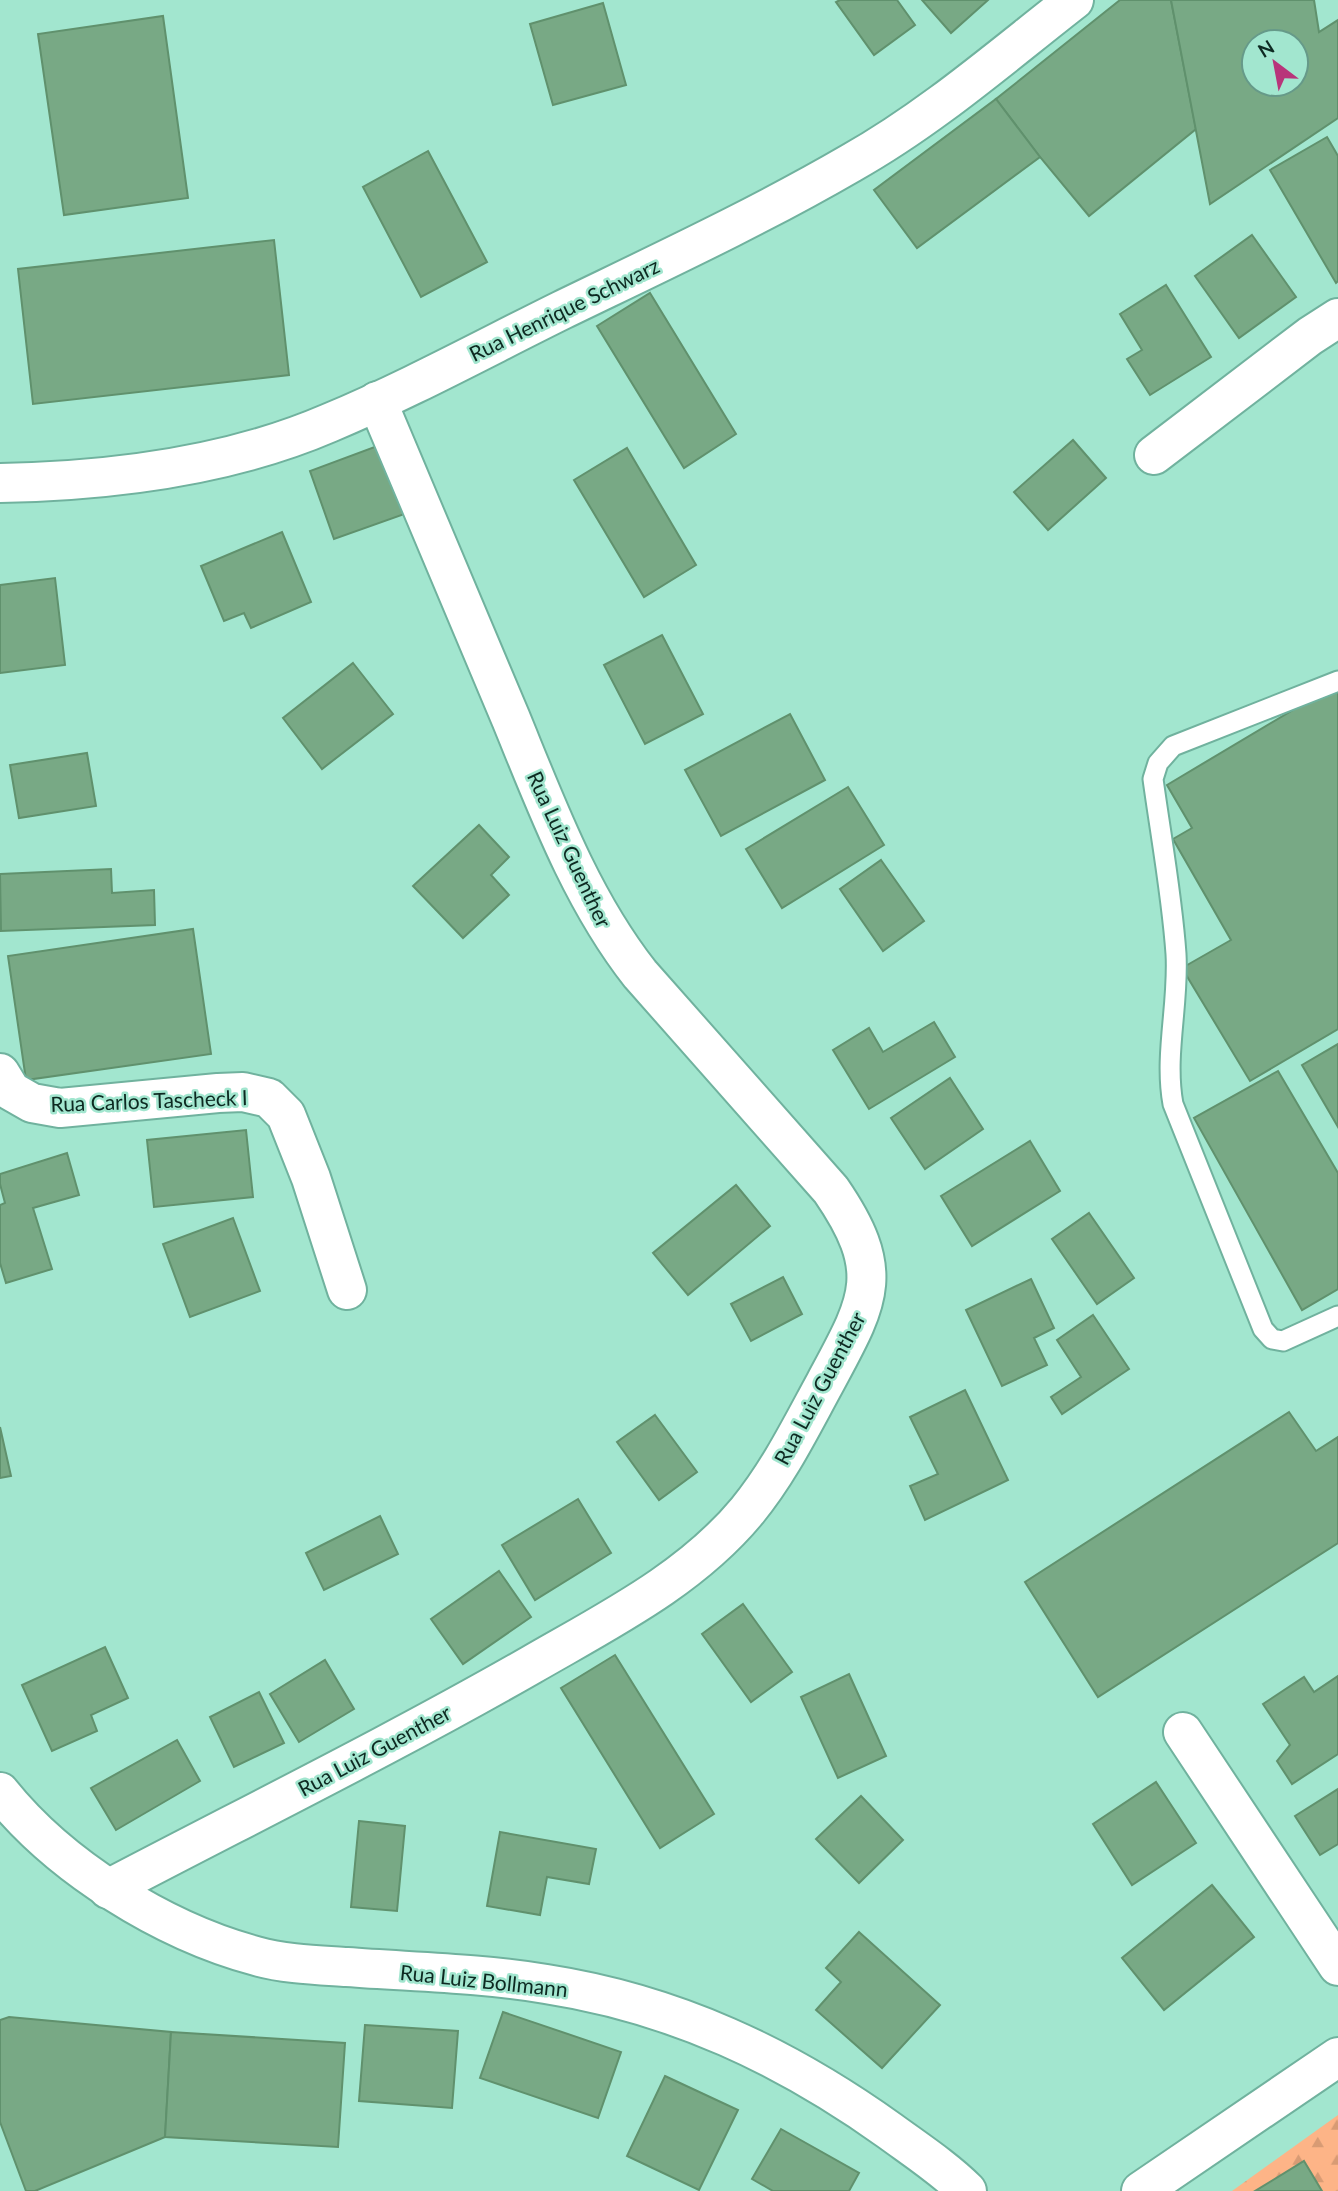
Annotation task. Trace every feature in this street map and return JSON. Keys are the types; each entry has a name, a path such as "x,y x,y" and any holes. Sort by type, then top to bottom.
{"street":[{"name":"Rua Henrique Schwarz","path":"0,483 119,476 201,462 328,424 672,256 853,163 951,95 1074,0"},
{"path":"1154,455 1310,336 1338,318"},
{"name":"Rua Luiz Guenther","path":"108,1889 479,1695 641,1602 684,1570 747,1511 783,1461 841,1353 866,1297 867,1271 862,1247 849,1216 831,1190 639,974 615,943 598,914 553,820 377,401"},
{"name":"Rua Carlos Tascheck I","path":"0,1073 11,1091 32,1103 60,1108 218,1093 243,1092 269,1098 286,1115 311,1178 347,1290"},
{"path":"1183,1732 1338,1966"},
{"name":"Rua Luiz Bollmann","path":"0,1792 38,1835 108,1889 204,1937 257,1957 313,1965 472,1975 547,1984 627,2001 691,2020 799,2071 896,2135 967,2191"},
{"path":"1141,2191 1338,2057"}],"lane":[{"path":"1338,681 1173,746 1158,763 1153,779 1176,953 1177,989 1170,1084 1173,1104 1263,1329 1272,1339 1283,1341 1338,1316"}],"green space":[{"path":"1338,2115 1338,2191 1232,2191"}],"building":[{"path":"897,0 915,25 874,55 836,2"},
{"path":"922,0 988,0 951,33"},
{"path":"1120,0 1171,0 1196,129 1089,216 996,99"},
{"path":"1171,0 1314,0 1319,32 1338,20 1338,118 1210,204"},
{"path":"603,3 626,85 553,105 530,24"},
{"path":"163,16 188,198 64,215 38,34"},
{"path":"996,99 1040,157 917,248 874,190"},
{"path":"1327,137 1338,156 1336,283 1270,170"},
{"path":"428,151 487,262 421,297 363,187"},
{"path":"1252,235 1296,297 1239,338 1195,276"},
{"path":"274,240 289,375 33,404 18,269"},
{"path":"1166,285 1211,357 1150,395 1127,359 1142,350 1120,314"},
{"path":"650,293 736,434 684,468 597,326"},
{"path":"1073,440 1106,478 1048,530 1014,492"},
{"path":"388,442 413,511 334,539 310,471"},
{"path":"627,448 696,565 644,597 574,480"},
{"path":"282,532 311,602 251,628 244,613 224,621 201,566"},
{"path":"55,578 65,665 0,673 0,585"},
{"path":"662,635 703,714 645,744 604,665"},
{"path":"353,663 393,714 322,769 283,718"},
{"path":"1338,683 1338,1029 1250,1081 1182,968 1231,940 1173,839 1192,828 1167,785"},
{"path":"790,714 825,780 721,836 685,770"},
{"path":"87,753 96,806 19,818 10,765"},
{"path":"848,787 884,845 782,908 746,849"},
{"path":"479,825 509,857 491,875 509,895 463,938 413,886"},
{"path":"881,860 924,921 883,951 840,889"},
{"path":"111,869 112,893 154,890 155,925 1,931 0,874"},
{"path":"193,929 211,1054 26,1080 8,956"},
{"path":"934,1022 955,1057 869,1109 833,1050 869,1028 883,1052"},
{"path":"1338,1044 1338,1127 1302,1065"},
{"path":"1278,1071 1338,1173 1338,1289 1302,1310 1194,1118"},
{"path":"950,1078 983,1129 925,1169 891,1118"},
{"path":"246,1130 253,1197 154,1207 147,1140"},
{"path":"1030,1141 1060,1191 972,1246 941,1196"},
{"path":"67,1153 79,1195 33,1208 52,1269 6,1283 0,1263 0,1205 5,1203 0,1174"},
{"path":"736,1185 770,1226 688,1295 653,1253"},
{"path":"1089,1213 1134,1278 1097,1304 1052,1239"},
{"path":"233,1218 260,1291 190,1317 163,1244"},
{"path":"783,1277 802,1314 751,1341 731,1304"},
{"path":"1031,1279 1054,1328 1034,1338 1047,1365 1002,1386 966,1310"},
{"path":"1093,1315 1129,1369 1062,1414 1051,1397 1081,1377 1057,1340"},
{"path":"965,1390 1008,1480 925,1520 910,1486 938,1474 910,1417"},
{"path":"1289,1412 1316,1451 1338,1437 1338,1543 1098,1697 1025,1582"},
{"path":"655,1415 697,1472 659,1500 617,1442"},
{"path":"0,1427 11,1476 0,1478"},
{"path":"578,1499 611,1553 535,1600 502,1545"},
{"path":"380,1516 398,1554 324,1590 306,1553"},
{"path":"499,1571 531,1617 463,1664 431,1619"},
{"path":"743,1604 792,1672 751,1702 702,1634"},
{"path":"105,1647 128,1698 91,1715 97,1731 52,1751 22,1685"},
{"path":"615,1655 714,1814 660,1848 561,1688"},
{"path":"325,1660 354,1709 299,1742 270,1694"},
{"path":"849,1674 886,1756 838,1778 801,1697"},
{"path":"1338,1676 1338,1754 1292,1784 1277,1761 1290,1745 1263,1704 1304,1677 1314,1692"},
{"path":"259,1692 284,1743 234,1767 210,1717"},
{"path":"177,1740 200,1781 116,1830 91,1788"},
{"path":"1156,1782 1196,1843 1132,1885 1093,1824"},
{"path":"1338,1789 1338,1844 1320,1855 1295,1816"},
{"path":"861,1796 903,1840 859,1883 816,1839"},
{"path":"359,1821 405,1826 397,1911 351,1907"},
{"path":"500,1832 596,1849 589,1884 547,1877 540,1915 487,1906"},
{"path":"1212,1885 1254,1937 1164,2010 1122,1958"},
{"path":"859,1932 940,2005 882,2068 816,2010 841,1982 826,1968"},
{"path":"503,2012 621,2052 598,2118 480,2078"},
{"path":"9,2017 171,2032 165,2137 35,2191 26,2191 0,2122 0,2020"},
{"path":"365,2025 458,2031 452,2108 359,2101"},
{"path":"171,2032 345,2043 338,2147 165,2137"},
{"path":"665,2076 738,2110 699,2190 627,2156"},
{"path":"781,2129 859,2173 849,2191 773,2191 752,2179"},
{"path":"1304,2161 1322,2191 1255,2191"}]}
